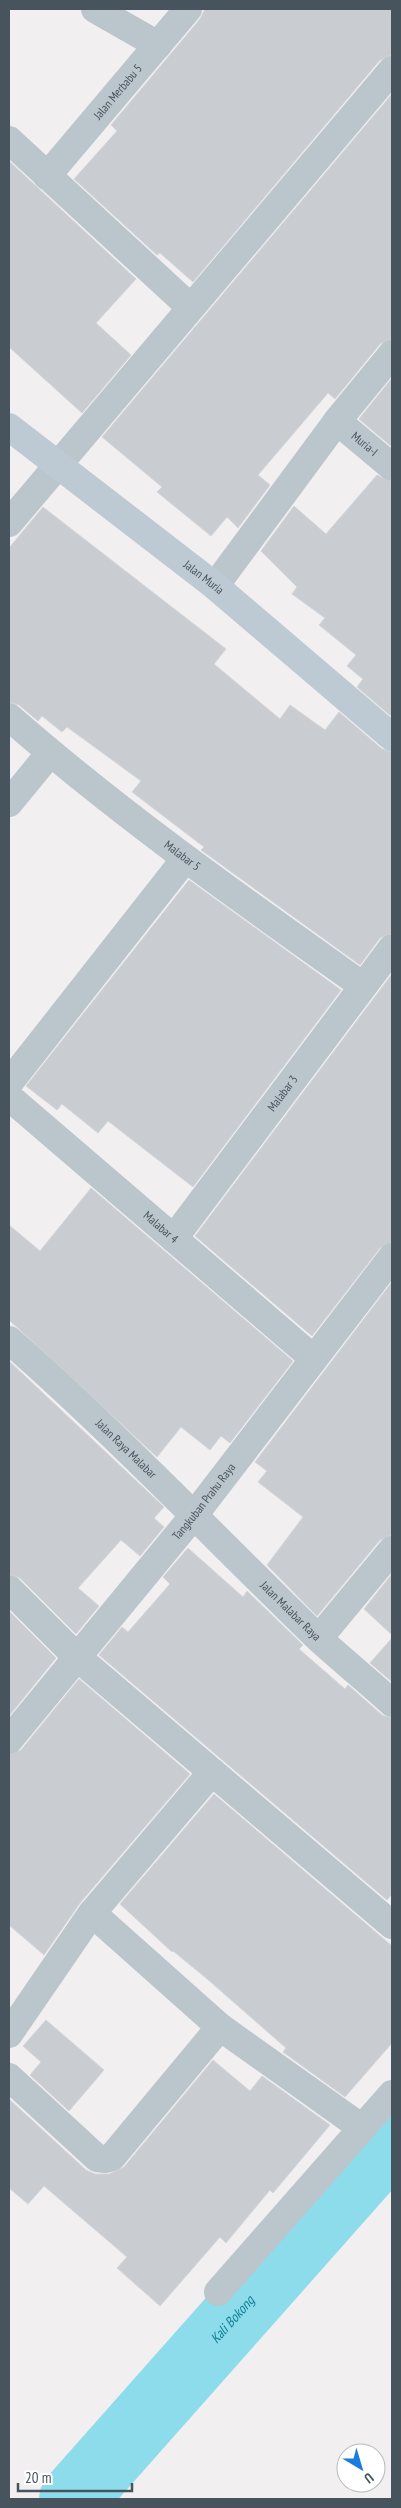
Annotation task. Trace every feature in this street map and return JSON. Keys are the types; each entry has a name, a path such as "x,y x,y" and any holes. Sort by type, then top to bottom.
{"street":[{"path":"95,9 158,45"},
{"name":"Jalan Merbabu 5","path":"47,176 188,9"},
{"path":"9,523 392,70"},
{"path":"9,140 190,307"},
{"path":"215,586 338,422 392,354"},
{"name":"Muria-I","path":"338,422 392,467"},
{"name":"Jalan Muria","path":"9,427 215,586 392,737"},
{"name":"Malabar 5","path":"9,717 50,753 185,859 363,986"},
{"path":"9,803 50,753"},
{"path":"9,1083 185,859"},
{"name":"Malabar 3","path":"174,1238 392,948"},
{"name":"Malabar 4","path":"9,1096 313,1358"},
{"name":"Tangkuban Prahu Raya","path":"9,1740 195,1514 392,1257"},
{"name":"Jalan Raya Malabar","path":"9,1340 58,1383 195,1514"},
{"name":"Jalan Malabar Raya","path":"195,1514 319,1638 392,1703"},
{"path":"319,1638 392,1550"},
{"path":"9,1589 77,1657 392,1925"},
{"path":"9,2034 92,1913 212,1772"},
{"path":"92,1913 220,2027 362,2128"},
{"path":"9,2077 97,2158 105,2159 112,2157 220,2027"},
{"path":"218,2292 392,2094"}],"building":[{"path":"205,9 392,9 392,55 380,60 193,282 160,253 157,255 74,179 117,131 111,125 200,19"},
{"path":"392,94 392,339 380,344 335,399 328,393 258,475 270,485 238,528 227,517 211,536 157,492 162,487 102,437"},
{"path":"9,161 136,279 96,323 131,355 82,413 9,347"},
{"path":"392,378 392,447 359,419"},
{"path":"377,475 392,482 392,717 357,687 363,679 347,666 356,655 319,625 325,618 292,594 297,587 261,551 294,506 326,534"},
{"path":"43,507 226,649 214,664 280,719 290,705 325,730 339,712 382,749 392,752 392,933 380,938 360,965 201,850 204,847 132,792 141,781 67,727 62,732 42,716 38,721 19,705 9,702 9,548"},
{"path":"189,880 341,990 193,1187 108,1121 98,1133 62,1104 57,1110 26,1086"},
{"path":"392,974 392,1242 380,1248 312,1336 195,1236"},
{"path":"91,1188 293,1361 230,1443 221,1436 210,1450 181,1427 157,1457 9,1320 9,1225 40,1251"},
{"path":"392,1282 392,1535 380,1540 317,1616 267,1565 303,1517 258,1482 267,1471 255,1462"},
{"path":"9,1361 164,1507 154,1518 164,1527 140,1556 121,1540 78,1588 99,1606 76,1634 20,1578 9,1574"},
{"path":"188,1548 243,1597 247,1591 303,1645 299,1649 345,1689 348,1685 382,1715 392,1718 392,1894 387,1900 99,1655 122,1627 128,1632 170,1584 163,1577"},
{"path":"392,1574 392,1635 364,1609"},
{"path":"9,1611 56,1658 9,1716"},
{"path":"392,1638 392,1682 370,1663"},
{"path":"79,1679 190,1774 80,1903 44,1955 9,1925 9,1755 21,1750"},
{"path":"214,1794 392,1946 392,2043 345,2097 283,2052 286,2048 206,1978 172,1952 120,1904"},
{"path":"46,2020 104,2070 69,2111 30,2075 41,2062 23,2046"},
{"path":"213,2060 250,2091 262,2076 330,2125 273,2193 270,2190 226,2243 220,2237 160,2306 117,2268 127,2257 44,2186 28,2204 9,2188 9,2099 86,2170 95,2174 109,2174 124,2167"}],"waterway":[{"name":"Kali Bokong","path":"73,2499 392,2139"}]}
